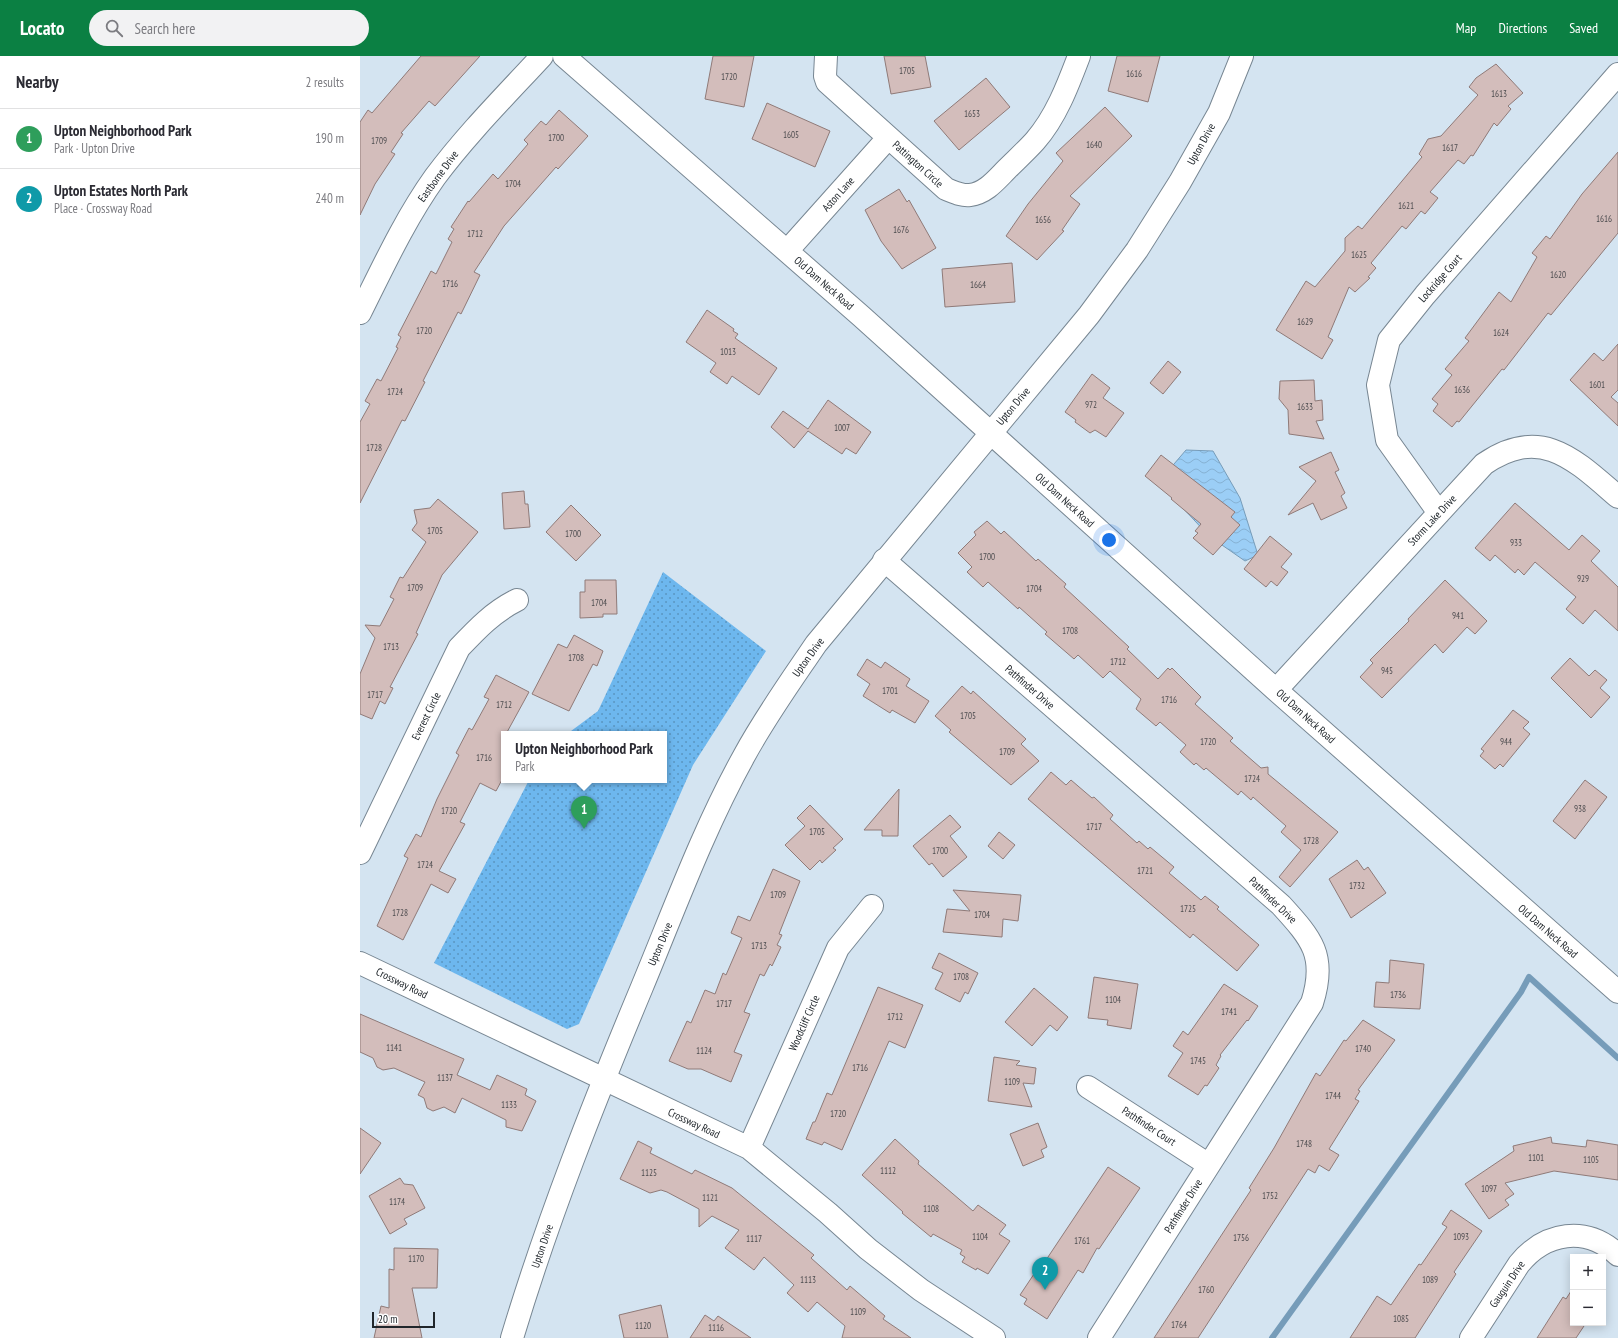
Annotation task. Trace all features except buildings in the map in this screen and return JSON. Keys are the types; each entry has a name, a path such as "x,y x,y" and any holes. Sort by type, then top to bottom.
{"street":[{"name":"Eastborne Drive","path":"360,313 406,222 435,177 469,135 542,56"},
{"name":"Old Dam Neck Road","path":"564,56 787,251 1276,690 1618,992"},
{"name":"Pattington Circle","path":"826,56 825,76 827,82 946,190 959,194 970,195 981,192 990,186 1036,140 1052,117 1068,86 1079,56"},
{"name":"Upton Drive","path":"512,1338 555,1206 604,1080 714,816 744,756 778,699 816,644 884,560 1089,315 1137,250 1180,182 1219,113 1242,56"},
{"name":"Lockridge Court","path":"1439,513 1387,440 1378,385 1389,340 1424,295 1618,74"},
{"name":"Aston Lane","path":"787,251 888,138"},
{"name":"Storm Lake Drive","path":"1276,690 1484,464 1499,454 1513,448 1532,446 1547,448 1561,453 1618,496"},
{"name":"Pathfinder Drive","path":"884,560 1282,905 1302,928 1314,946 1318,965 1318,985 1312,1003 1099,1338"},
{"name":"Everest Circle","path":"360,853 460,648 484,622 503,607 517,600"},
{"name":"Woodcliff Circle","path":"749,1148 838,948 872,906"},
{"name":"Crossway Road","path":"360,963 749,1148 828,1213 868,1249 921,1290 994,1338"},
{"name":"Pathfinder Court","path":"1088,1087 1208,1165"},
{"name":"Gauguin Drive","path":"1471,1338 1519,1264 1528,1253 1539,1245 1555,1238 1577,1236 1594,1239 1610,1247 1618,1255"}],"shaded area":[{"path":"663,572 766,651 693,765 579,1024 567,1029 434,963 527,783 667,783 667,731 571,731 598,711"}],"water":[{"path":"1186,450 1213,451 1240,498 1258,555 1245,561 1209,536 1166,490 1168,471"}],"waterway":[{"path":"1272,1338 1521,992 1529,977 1618,1058"}],"place":[{"name":"Upton Neighborhood Park","path":"584,829"},
{"name":"Upton Estates North Park","path":"1045,1290"}]}
